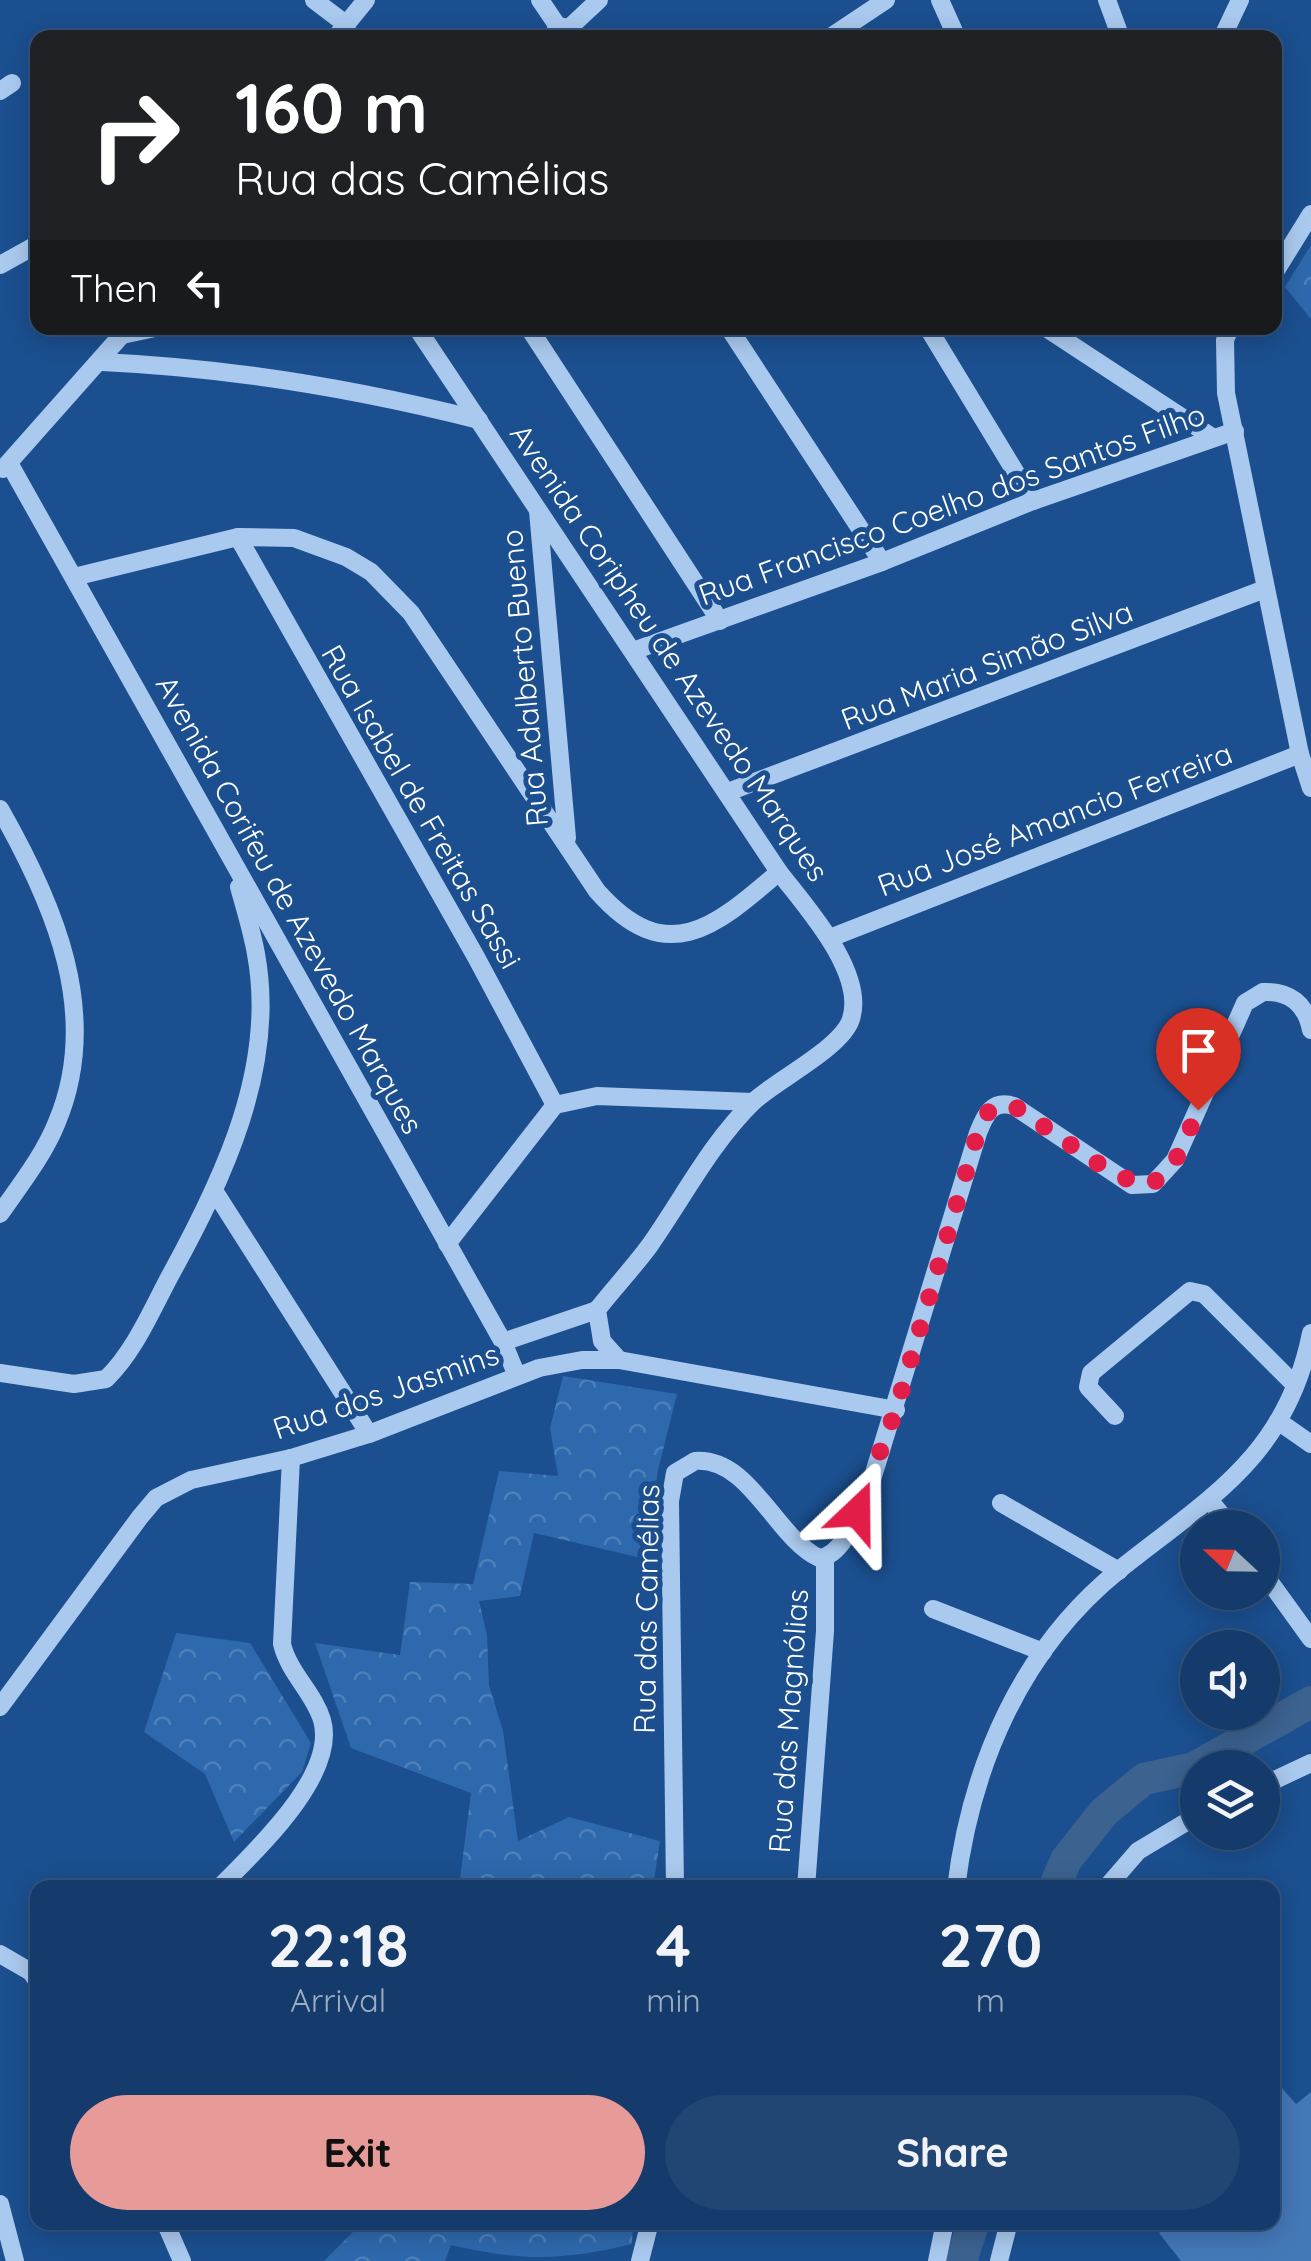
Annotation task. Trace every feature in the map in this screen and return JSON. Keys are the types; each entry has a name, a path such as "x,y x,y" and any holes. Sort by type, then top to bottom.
{"street":[{"path":"314,0 340,30"},
{"path":"342,30 366,0"},
{"path":"540,0 562,30"},
{"path":"567,30 599,0"},
{"path":"841,30 886,0"},
{"path":"940,0 953,30"},
{"path":"1107,0 1118,30"},
{"path":"1226,30 1240,0"},
{"path":"1282,261 1311,214"},
{"path":"0,265 30,248"},
{"path":"4,468 122,335"},
{"name":"Avenida Coripheu de Azevedo Marques","path":"422,335 779,872 830,938 849,984 852,1018 832,1043 753,1102"},
{"path":"534,335 720,621"},
{"path":"734,335 882,562"},
{"path":"932,335 1033,501"},
{"path":"1057,335 1212,437"},
{"path":"1226,335 1224,366 1235,431 1300,754 1311,788"},
{"path":"102,362 196,366 308,380 479,420"},
{"name":"Rua Francisco Coelho dos Santos Filho","path":"633,651 882,562 1033,501 1235,431"},
{"name":"Avenida Corifeu de Azevedo Marques","path":"4,468 74,577 504,1342 517,1376"},
{"name":"Rua Adalberto Bueno","path":"538,505 554,725 568,846"},
{"path":"74,577 238,538 294,538 322,547 370,572 411,614 620,918 656,934 701,930 779,872"},
{"name":"Rua Isabel de Freitas Sassi","path":"238,538 476,957 555,1106"},
{"name":"Rua Maria Simão Silva","path":"728,792 1265,588"},
{"name":"Rua José Amancio Ferreira","path":"830,938 1300,754"},
{"path":"0,809 54,917 69,972 75,1018 75,1053 56,1125 0,1214"},
{"path":"0,1373 74,1384 106,1378 132,1345 216,1192 246,1104 258,1034 257,956 233,862"},
{"path":"825,1559 846,1534 870,1486 978,1132 990,1109 1003,1103 1014,1106 1132,1185 1153,1184 1175,1160 1245,1003 1263,992 1292,998 1306,1012 1311,1030"},
{"path":"447,1244 555,1106 598,1096 753,1102"},
{"path":"504,1342 596,1310 649,1246 728,1130 753,1102"},
{"path":"216,1192 369,1434"},
{"path":"1115,1416 1088,1387 1091,1373 1190,1291 1204,1294 1295,1385"},
{"path":"596,1310 602,1340 619,1360"},
{"path":"957,1880 962,1832 982,1767 1000,1720 1042,1652 1119,1570 1212,1502 1247,1465 1278,1421 1295,1385 1311,1334"},
{"name":"Rua dos Jasmins","path":"0,1707 156,1498 174,1486 207,1475 291,1458 369,1434 560,1362 619,1360 896,1410"},
{"path":"1278,1421 1311,1444"},
{"path":"225,1880 296,1802 325,1751 320,1714 286,1660 282,1644 291,1458"},
{"name":"Rua das Camélias","path":"675,1880 670,1500 675,1473 696,1461 724,1466 800,1547 825,1559"},
{"path":"1212,1502 1218,1510"},
{"path":"1001,1503 1119,1570"},
{"name":"Rua das Magnólias","path":"807,1880 824,1649 825,1559"},
{"path":"1280,1595 1311,1639"},
{"path":"933,1609 1042,1652"},
{"path":"1280,1778 1311,1763"},
{"path":"1113,1880 1138,1852 1180,1825"},
{"path":"0,1954 30,1972"},
{"path":"0,2204 15,2261"},
{"path":"168,2230 182,2261"},
{"path":"644,2261 649,2230"},
{"path":"937,2261 943,2230"},
{"path":"1000,2261 1007,2230"}],"green space":[{"path":"1311,245 1311,319 1285,287"},
{"path":"563,1376 677,1394 658,1470 646,1559 534,1533 520,1596 479,1601 487,1635 489,1685 503,1731 518,1841 569,1817 660,1841 654,1880 460,1880 471,1793 351,1748 315,1643 400,1655 410,1582 473,1584 499,1471 558,1476 550,1428"},
{"path":"176,1633 250,1643 311,1743 302,1772 234,1842 205,1774 144,1732"},
{"path":"355,2230 633,2230 632,2244 584,2254 520,2256 451,2245 445,2261 324,2261"}],"building":[{"path":"1280,2086 1296,2104 1311,2092 1311,2261 1181,2261 1159,2233 1280,2230"}],"waterway":[{"path":"1057,1880 1066,1860 1104,1812 1144,1779 1194,1768 1311,1702"},
{"path":"961,2261 971,2230"}],"route":[{"path":"857,1512 887,1438 978,1132 990,1109 1003,1103 1014,1106 1106,1169 1132,1185 1142,1186 1160,1180 1175,1160 1198,1110"}]}
